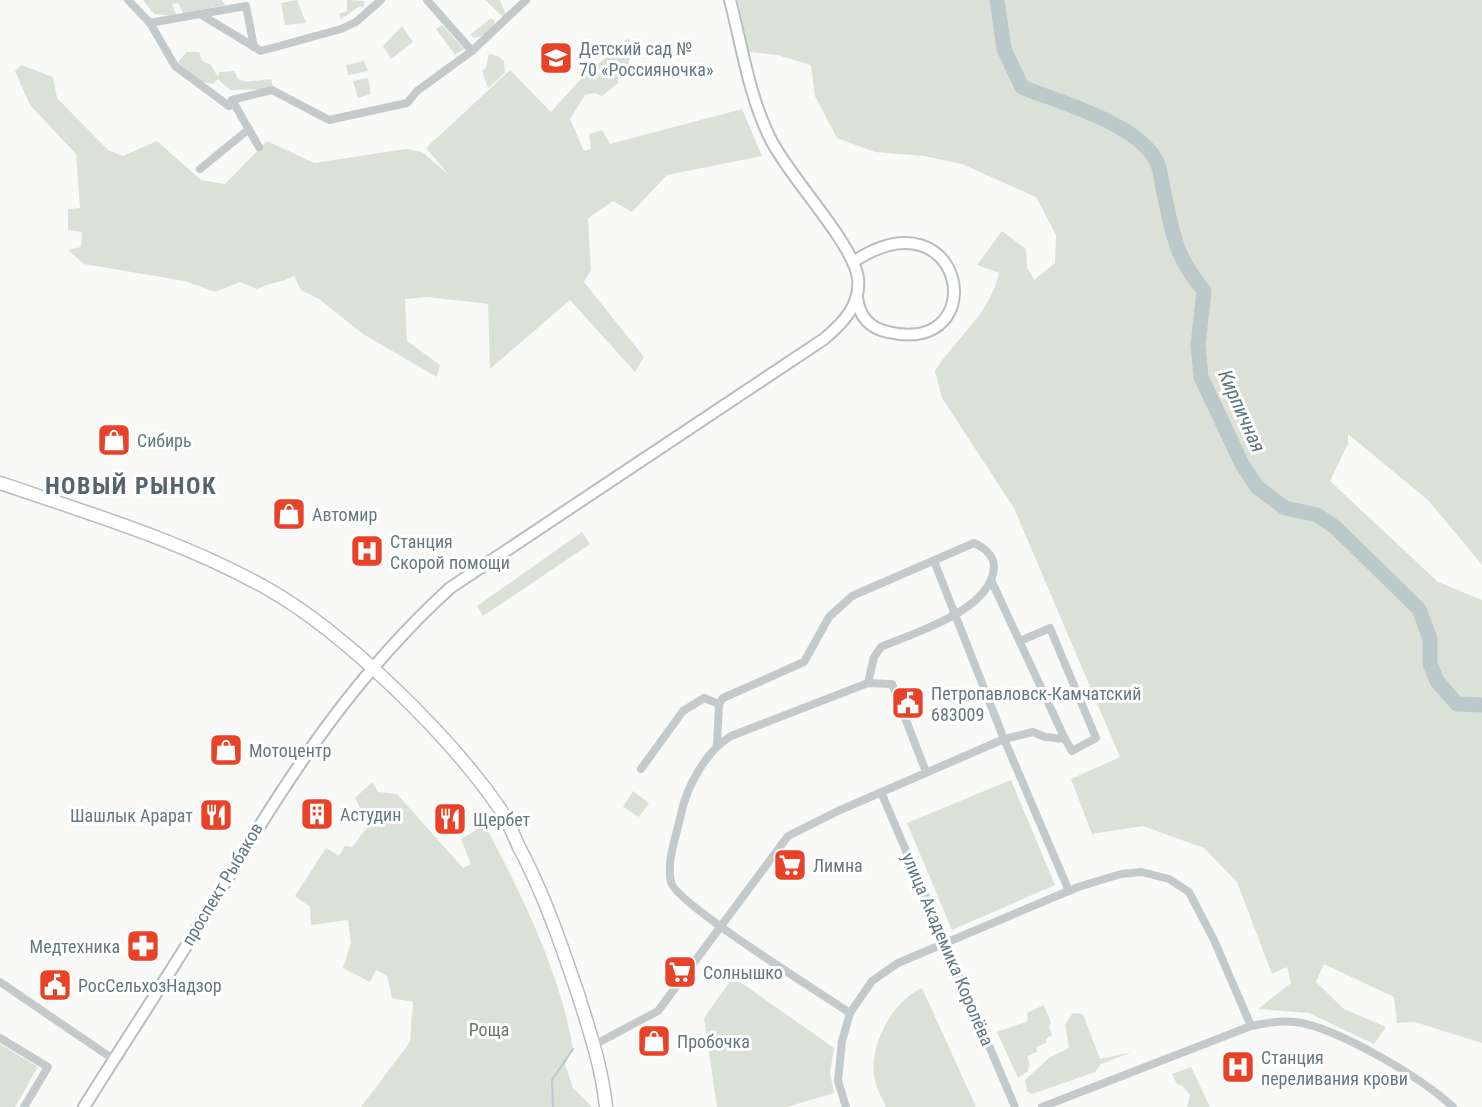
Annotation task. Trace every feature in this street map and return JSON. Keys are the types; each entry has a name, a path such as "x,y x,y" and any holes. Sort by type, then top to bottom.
{"main road":[{"path":"730,0 752,87 770,138 787,168 853,262 858,280 856,297 860,310 870,325 887,332 910,334 930,329 944,320 952,304 956,288 946,262 930,250 914,244 882,247 853,262"},
{"name":"проспект Рыбаков","path":"84,1107 296,766 370,668 411,624 450,588 824,339 849,315 856,297"},
{"path":"0,483 135,530 228,567 271,591 315,622 370,668 451,747 499,807 538,883 594,1045 603,1077 606,1107"}],"street":[{"path":"129,0 150,23 175,66 229,105 232,100 272,90 319,117 329,120 407,103 417,92 472,51 526,0"},
{"path":"200,14 261,51 356,22 381,0"},
{"path":"427,0 472,51"},
{"path":"150,23 246,6 254,47"},
{"path":"232,100 260,147"},
{"path":"200,169 249,129"},
{"path":"717,745 719,704 723,698 804,662 829,617 852,596 974,543 984,547 994,562 992,582 983,596 956,614 881,647 874,657 868,683"},
{"path":"934,561 1004,739 1069,891"},
{"path":"992,582 1072,751 1096,738 1050,628 1020,641"},
{"path":"850,1012 721,926 676,892 671,882 671,862 684,798 717,745 731,736 868,683 892,684 926,772"},
{"path":"641,769 683,711 704,698 719,704"},
{"path":"594,1045 658,1011 788,836 881,792 1004,739 1033,732 1046,737 1065,739"},
{"name":"улица Академика Королёва","path":"881,792 1015,1107"},
{"path":"846,1107 838,1081 842,1041 850,1012 872,981 898,963 1069,891 1120,874 1142,872 1169,879 1189,892 1214,940 1251,1026"},
{"path":"0,982 113,1059"},
{"path":"1042,1107 1251,1026 1283,1021 1315,1027 1409,1074 1453,1107"},
{"path":"0,1038 48,1067 24,1107"}],"green space":[{"path":"143,0 222,0 225,5 183,13 178,3 172,4 177,16 154,14"},
{"path":"297,0 306,23 285,25 281,3"},
{"path":"347,0 365,1 363,8 360,6 341,19 339,14 347,11"},
{"path":"485,0 500,0 506,14 503,17"},
{"path":"738,0 1482,0 1482,565 1429,501 1348,434 1348,444 1330,481 1438,582 1482,600 1482,1043 1415,1022 1397,1023 1394,997 1324,964 1316,982 1344,1009 1386,1027 1374,1044 1309,1013 1258,1009 1291,983 1287,967 1272,974 1237,882 1204,848 1143,826 1092,834 1071,779 1120,757 1014,508 942,398 935,371 972,325 995,288 999,273 977,265 1002,231 1026,249 1027,267 1034,280 1055,263 1056,235 1036,197 962,164 924,156 875,152 837,138 815,96 811,65 777,55 749,52"},
{"path":"491,18 495,22 492,28 483,35 473,38 471,34"},
{"path":"442,25 464,49 455,55 436,29"},
{"path":"402,26 413,42 391,59 383,46"},
{"path":"628,38 633,50 627,67 619,73 618,83 602,96 594,93 585,95 570,119 584,151 591,149 589,134 602,130 610,144 742,109 762,156 667,175 632,212 613,201 588,218 591,270 584,282 644,357 635,372 570,300 490,369 488,304 428,297 405,299 407,341 440,365 437,377 363,334 319,299 301,290 294,276 257,289 240,282 215,292 185,281 84,264 68,250 81,247 82,232 68,230 68,209 80,208 76,154 30,105 15,71 21,65 53,77 57,98 108,150 123,156 157,141 201,180 225,184 267,141 314,163 406,149 422,152 450,176 426,148 510,70 551,112 579,81"},
{"path":"187,52 199,52 202,61 210,64 218,77 219,72 234,71 238,79 246,82 271,79 273,87 230,90 218,79 213,84 198,81 178,62"},
{"path":"489,54 498,56 504,61 505,73 488,88 482,71 486,68"},
{"path":"364,61 368,71 348,75 346,65"},
{"path":"368,78 371,94 358,98 353,81"},
{"path":"582,532 590,544 483,616 477,606"},
{"path":"1011,780 1055,885 952,930 907,823"},
{"name":"Роща","path":"372,782 378,792 397,794 463,868 471,864 461,839 485,825 512,878 549,962 567,1020 573,1049 565,1064 573,1088 592,1107 361,1107 410,1042 413,1002 392,998 387,976 376,970 370,982 343,968 351,943 348,920 311,925 310,907 295,896 326,848 339,856 345,846 352,847 369,825 355,798"},
{"path":"633,791 649,803 639,817 623,807"},
{"path":"733,977 834,1048 830,1073 834,1093 787,1107 717,1107 704,1018"},
{"path":"922,988 976,1107 886,1107 875,1081 873,1068 878,1040 892,1014 901,1003"},
{"path":"1044,1005 1051,1023 1049,1027 1052,1035 1046,1039 1046,1043 1036,1047 1037,1052 1027,1056 1030,1065 1027,1072 1018,1078 997,1032 1028,1021 1027,1013"},
{"path":"1073,1013 1083,1014 1100,1059 1132,1052 1101,1064 1095,1072 1032,1094 1027,1091 1025,1080 1049,1058 1069,1048 1065,1024"},
{"path":"0,1044 38,1067 15,1107 0,1107"},
{"path":"1191,1067 1210,1107 1187,1107 1190,1095 1183,1086 1177,1084 1172,1074"}],"waterway":[{"name":"Кирпичная","path":"997,0 1004,49 1022,87 1116,125 1147,148 1157,162 1177,246 1194,279 1204,291 1198,345 1201,377 1242,464 1257,487 1285,508 1317,515 1335,527 1419,609 1430,639 1430,664 1437,681 1457,704 1482,705"},
{"path":"553,1107 552,1080 573,1049"}],"place":[{"name":"Детский сад № 70 «Россияночка»","path":"556,58"},
{"name":"Сибирь","path":"114,440"},
{"name":"Автомир","path":"289,514"},
{"name":"Станция Скорой помощи","path":"367,551"},
{"name":"Петропавловск-Камчатский 683009","path":"908,703"},
{"name":"Мотоцентр","path":"226,750"},
{"name":"Астудин","path":"317,814"},
{"name":"Шашлык Арарат","path":"216,815"},
{"name":"Щербет","path":"450,819"},
{"name":"Лимна","path":"790,865"},
{"name":"Медтехника","path":"143,946"},
{"name":"Солнышко","path":"680,972"},
{"name":"РосСельхозНадзор","path":"55,985"},
{"name":"Пробочка","path":"654,1041"},
{"name":"Станция переливания крови","path":"1238,1067"}],"district":[{"name":"НОВЫЙ РЫНОК","path":"131,486"}]}
